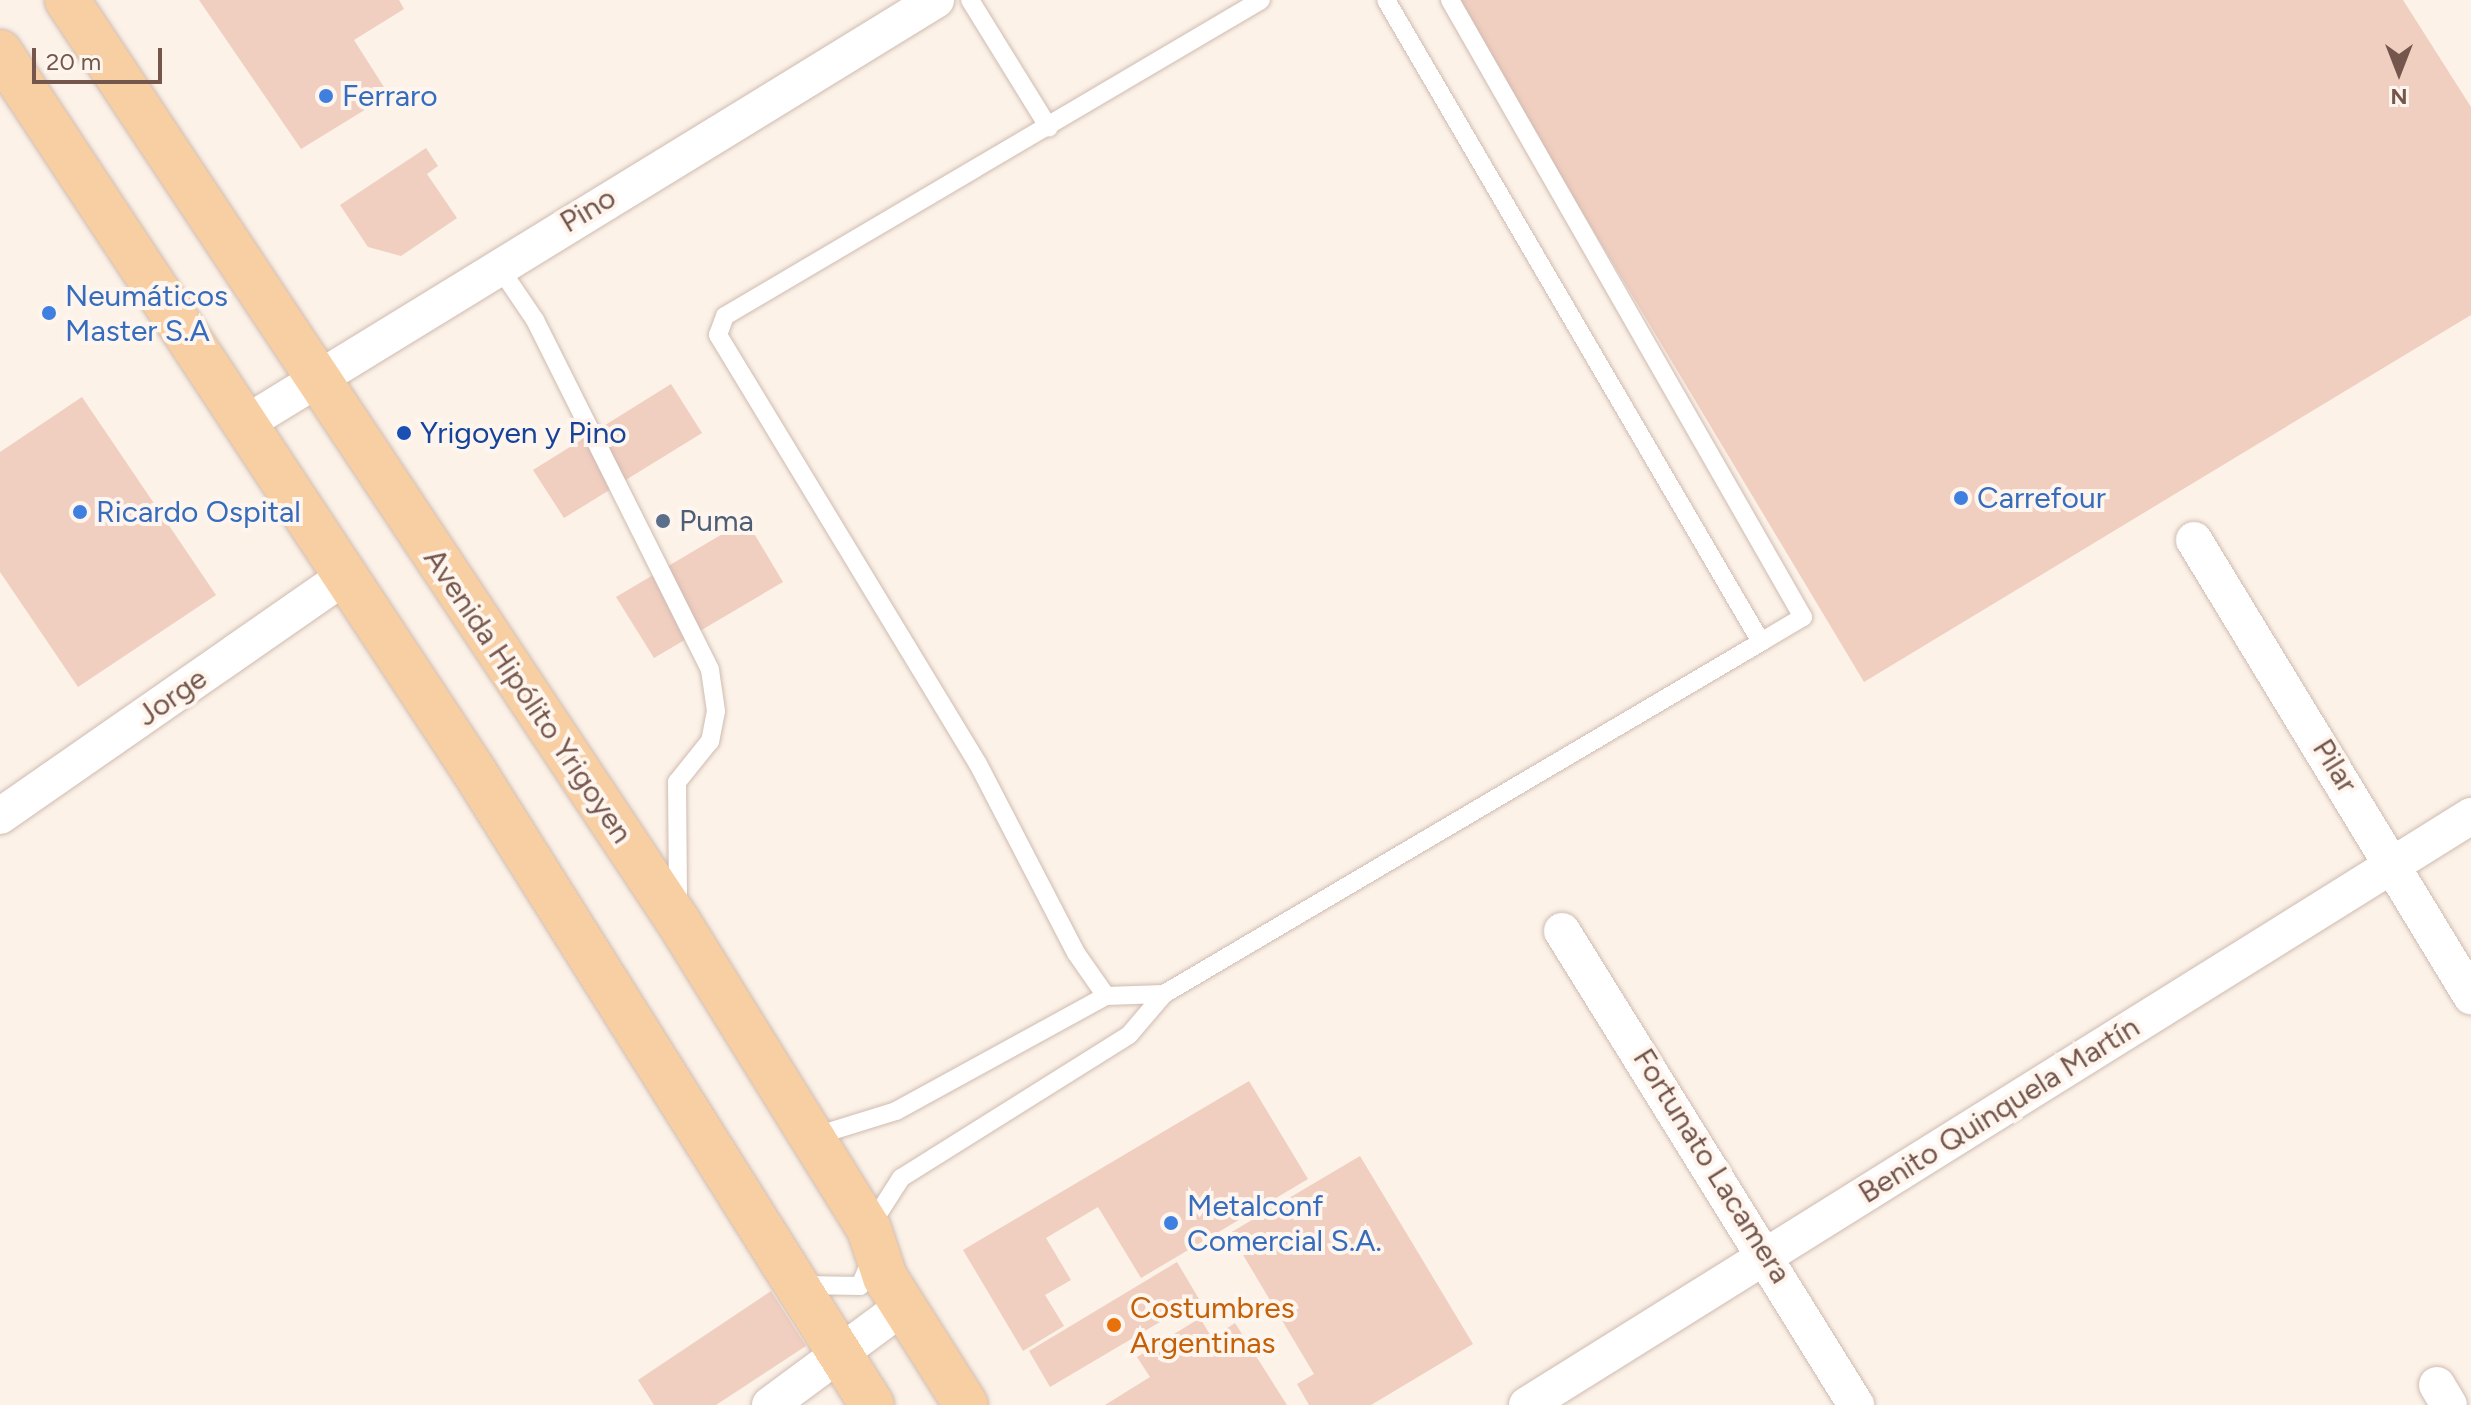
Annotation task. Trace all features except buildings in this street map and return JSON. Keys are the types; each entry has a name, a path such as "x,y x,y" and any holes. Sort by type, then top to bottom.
{"main road":[{"name":"Avenida Hipólito Yrigoyen","path":"67,0 314,378 678,921 808,1137 869,1229 905,1305 966,1405"},
{"path":"0,52 344,577 801,1285 872,1405"}],"street":[{"name":"Pino","path":"243,425 497,264 922,4"},
{"name":"Pilar","path":"2194,540 2395,863 2471,996"},
{"name":"Jorge","path":"0,816 344,577"},
{"name":"Benito Quinquela Martín","path":"1527,1405 2471,816"},
{"name":"Fortunato Lacamera","path":"1562,931 1768,1254 1856,1405"},
{"path":"770,1405 905,1305"}],"lane":[{"path":"970,0 1049,128"},
{"path":"1106,996 1076,953 978,764 718,335 725,316 1049,128 1261,0"},
{"path":"1386,0 1761,642"},
{"path":"801,1285 860,1286 870,1274 869,1229 901,1178 1129,1035 1164,994 1803,617 1450,0"},
{"path":"497,264 535,320 710,670 716,711 710,741 677,782 678,921"},
{"path":"808,1137 896,1111 1106,996 1164,994"}],"place":[{"name":"Ferraro","path":"326,96"},
{"name":"Neumáticos Master S.A","path":"49,313"},
{"name":"Yrigoyen y Pino","path":"404,433"},
{"name":"Carrefour","path":"1961,498"},
{"name":"Ricardo Ospital","path":"80,512"},
{"name":"Puma","path":"663,521"},
{"name":"Metalconf Comercial S.A.","path":"1171,1223"},
{"name":"Costumbres Argentinas","path":"1114,1325"}]}
